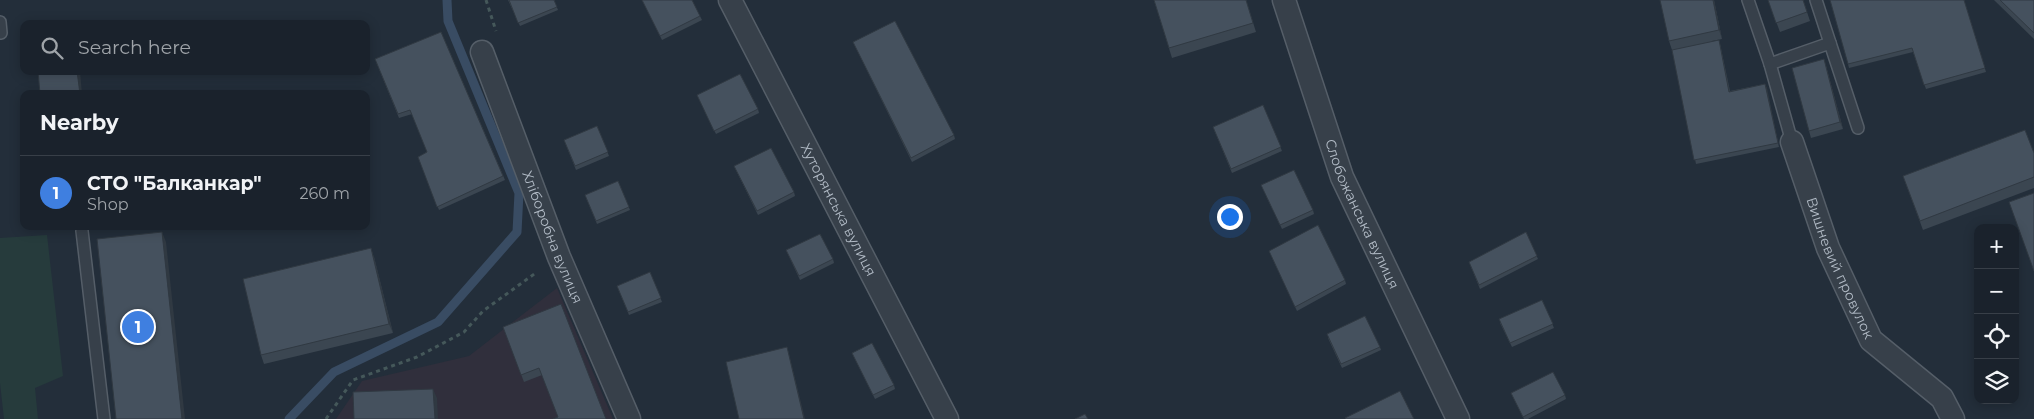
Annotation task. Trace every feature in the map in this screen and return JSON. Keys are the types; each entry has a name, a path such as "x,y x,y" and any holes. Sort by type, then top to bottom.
{"street":[{"name":"Хуторянська вулиця","path":"730,0 947,419"},
{"name":"Слобожанська вулиця","path":"1284,0 1342,177 1458,419"},
{"name":"Хліборобна вулиця","path":"482,52 559,256 629,419"},
{"name":"Вишневий провулок","path":"1792,142 1828,248 1871,340 1942,398 1954,419"}],"lane":[{"path":"1748,0 1770,64 1792,142"},
{"path":"1816,0 1858,128"},
{"path":"1770,64 1830,44"},
{"path":"82,231 104,419"}],"path":[{"path":"486,0 497,30"},
{"path":"326,419 353,380 417,357 464,332 483,311 559,256"}],"shaded area":[{"path":"557,288 613,419 336,419 362,381 469,356"}],"green space":[{"path":"47,235 63,376 35,388 38,419 4,419 0,383 0,238"}],"building":[{"path":"509,0 554,0 557,7 518,23"},
{"path":"642,0 692,0 700,16 660,36"},
{"path":"1154,0 1246,0 1253,23 1169,48"},
{"path":"1660,0 1713,0 1719,30 1669,41"},
{"path":"1768,0 1803,0 1807,12 1776,23"},
{"path":"1830,0 1964,0 1985,68 1924,85 1912,48 1848,64"},
{"path":"2000,0 2034,0 2034,33"},
{"path":"895,21 954,135 911,158 853,42"},
{"path":"441,32 503,176 437,207 418,157 427,152 410,110 398,114 375,59"},
{"path":"1719,40 1729,92 1765,84 1778,143 1694,160 1672,50"},
{"path":"1824,59 1840,122 1809,131 1792,68"},
{"path":"740,74 758,109 714,131 697,95"},
{"path":"38,75 78,75 79,90 40,90"},
{"path":"1263,105 1281,147 1231,169 1213,127"},
{"path":"597,126 608,152 575,166 564,140"},
{"path":"2025,130 2034,153 2034,177 1920,221 1903,176"},
{"path":"771,148 794,192 757,211 734,166"},
{"path":"1294,170 1313,210 1280,225 1261,185"},
{"path":"618,181 629,207 596,221 585,195"},
{"path":"2034,193 2034,271 2019,230 2019,224 2017,224 2009,202"},
{"path":"1318,225 1345,280 1295,307 1269,251"},
{"path":"162,232 182,419 116,419 97,239"},
{"path":"1526,232 1537,256 1479,285 1469,262"},
{"path":"820,234 833,259 799,276 786,250"},
{"path":"371,248 389,324 261,355 243,279"},
{"path":"650,272 661,298 628,312 617,286"},
{"path":"1542,300 1553,324 1510,343 1499,319"},
{"path":"561,304 606,419 553,419 558,417 539,368 521,375 503,327"},
{"path":"1365,316 1380,347 1341,364 1327,334"},
{"path":"872,343 894,385 873,395 852,353"},
{"path":"787,347 804,419 739,419 726,362"},
{"path":"1553,372 1565,395 1523,417 1511,393"},
{"path":"433,389 435,419 354,419 353,392"},
{"path":"1400,391 1414,419 1345,418"},
{"path":"1085,414 1088,419 1075,419"}],"waterway":[{"path":"289,419 334,372 438,322 517,232 519,193 448,21 447,0"}],"place":[{"name":"СТО \"Балканкар\"","path":"138,327"}]}
